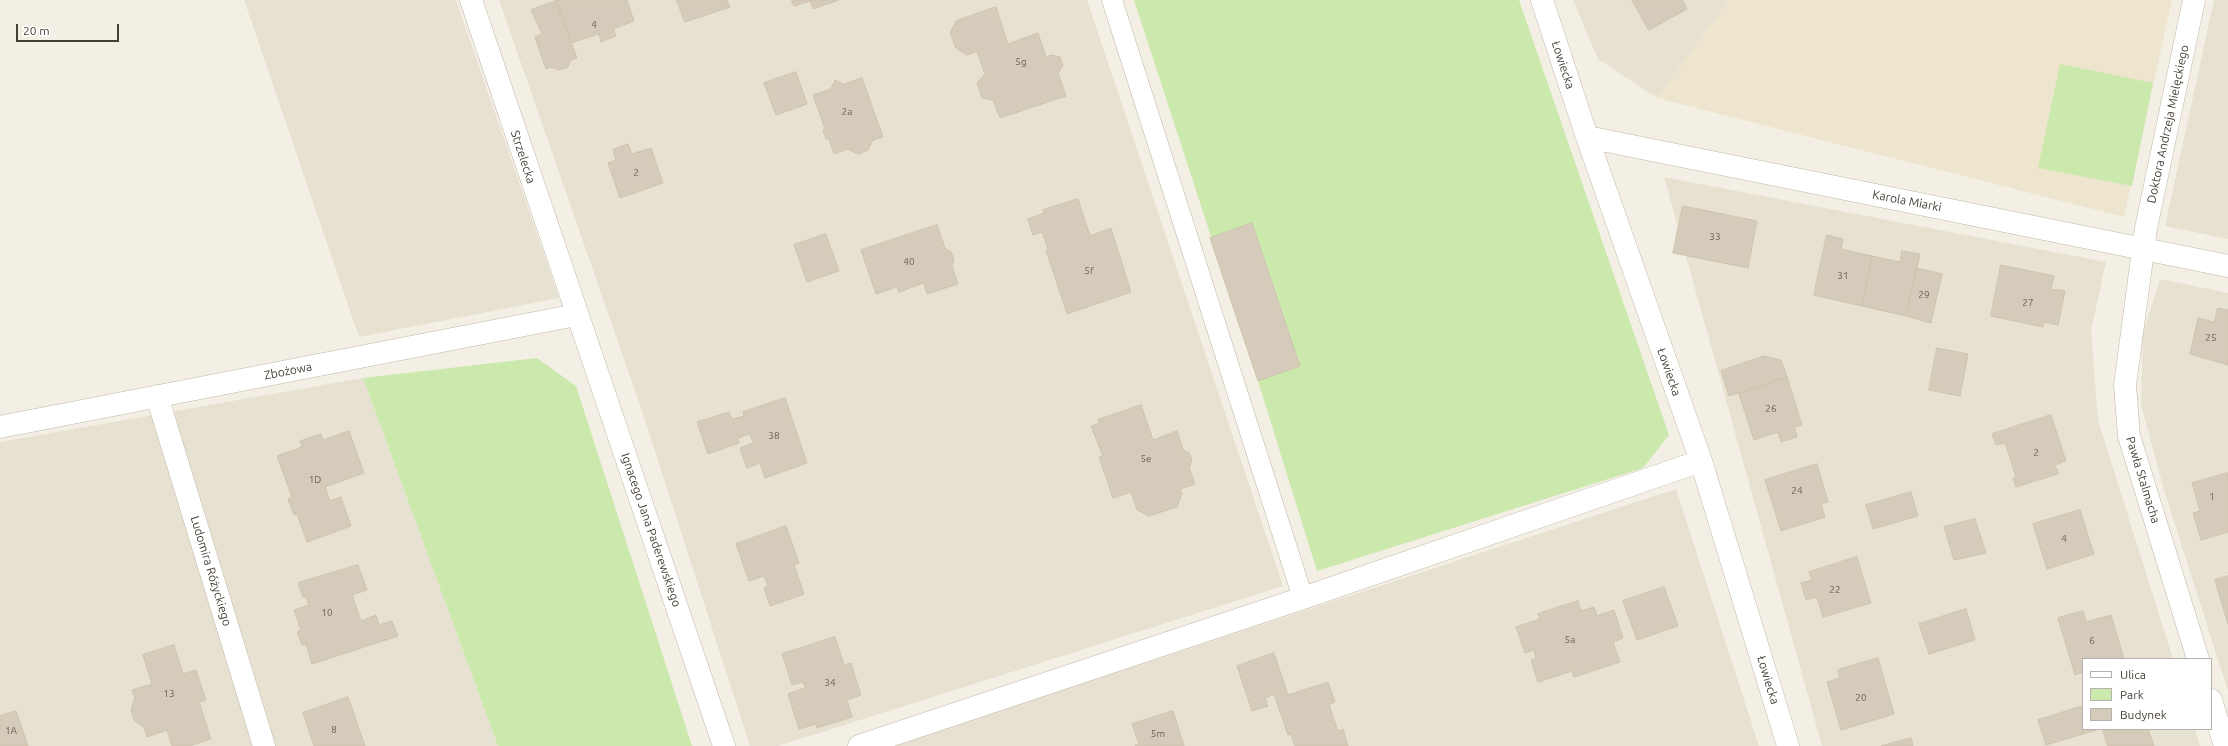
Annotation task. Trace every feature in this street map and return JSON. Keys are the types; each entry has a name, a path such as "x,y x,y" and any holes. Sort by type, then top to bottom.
{"street":[{"name":"Strzelecka","path":"471,0 576,315"},
{"name":"Łowiecka","path":"1542,0 1587,137 1701,461 1788,746"},
{"name":"Doktora Andrzeja Mielęckiego","path":"2143,248 2194,0"},
{"name":"Karola Miarki","path":"1587,137 2228,266"},
{"name":"Pawła Stalmacha","path":"2143,248 2125,385 2129,436 2198,658"},
{"name":"Zbożowa","path":"0,427 576,315"},
{"name":"Ignacego Jana Paderewskiego","path":"576,315 724,746"},
{"name":"Ludomira Różyckiego","path":"157,396 264,746"},
{"path":"859,746 1303,598 1701,461"},
{"path":"2212,703 2225,746"}],"lane":[{"path":"1112,0 1303,598"}],"shaded area":[{"path":"244,0 456,0 559,298 359,337"},
{"path":"499,0 1087,0 1283,586 778,746 750,746 642,411"},
{"path":"1573,0 1730,0 1657,98 1598,59"},
{"path":"1730,0 2172,0 2124,217 1657,98"},
{"path":"2214,0 2228,0 2228,239 2165,226"},
{"path":"1664,177 2106,262 2091,331 2098,420 2173,658 2082,658 2082,730 2195,730 2200,746 1822,746"},
{"path":"2160,279 2228,293 2228,691 2164,490 2141,405 2143,332"},
{"path":"363,378 498,746 0,746 0,442"},
{"path":"1676,489 1759,746 894,746 977,718"}],"green space":[{"path":"1134,0 1519,0 1669,435 1643,468 1317,571 1258,381"},
{"path":"2060,64 2153,83 2132,186 2038,168"},
{"path":"537,358 576,386 692,746 498,746 363,378"}],"building":[{"path":"627,0 634,21 613,29 616,36 601,42 599,34 571,43 556,1"},
{"path":"677,0 727,0 730,7 685,22"},
{"path":"792,0 839,0 813,9 810,1 794,6"},
{"path":"1632,0 1682,0 1687,9 1649,30"},
{"path":"556,1 577,58 571,60 568,67 559,70 551,67 546,69 535,37 542,34 531,10"},
{"path":"996,7 1008,44 1038,33 1046,57 1052,55 1060,57 1063,66 1058,73 1066,96 1000,118 993,100 982,98 977,83 985,74 977,51 967,55 956,48 950,33 956,21"},
{"path":"796,72 807,104 776,115 764,83"},
{"path":"862,78 883,137 873,140 868,150 858,154 848,149 834,154 829,139 826,139 823,130 825,129 813,95 831,89 835,80 844,84"},
{"path":"628,144 632,154 651,148 663,183 620,198 608,163 616,160 613,150"},
{"path":"1078,199 1090,236 1111,228 1131,292 1067,314 1046,250 1048,249 1042,232 1033,235 1028,219 1044,213 1043,210"},
{"path":"1683,206 1757,221 1748,268 1673,253"},
{"path":"1252,223 1300,366 1258,381 1210,238"},
{"path":"937,225 945,248 951,252 954,259 952,266 958,284 927,294 924,283 899,292 897,287 876,294 861,250"},
{"path":"826,234 839,271 807,282 794,245"},
{"path":"1827,235 1843,239 1841,249 1872,256 1862,306 1814,295"},
{"path":"1902,251 1920,254 1906,316 1862,306 1872,256 1900,262"},
{"path":"2001,265 2054,276 2051,289 2065,291 2058,325 2044,322 2043,327 1991,316"},
{"path":"1917,268 1942,274 1931,323 1906,316"},
{"path":"2218,308 2228,310 2228,365 2190,354 2198,318 2214,322"},
{"path":"1937,348 1968,354 1960,396 1929,390"},
{"path":"1764,356 1781,360 1787,377 1729,396 1721,371"},
{"path":"1787,377 1802,425 1794,427 1797,437 1781,442 1778,432 1754,440 1739,394"},
{"path":"785,398 807,463 765,478 760,463 747,468 740,448 753,443 750,434 738,438 739,443 708,454 697,422 729,412 732,419 744,416 743,412"},
{"path":"1141,405 1153,440 1177,431 1183,450 1189,453 1192,461 1189,467 1195,484 1180,489 1182,494 1177,507 1149,516 1137,510 1131,492 1113,498 1099,457 1103,456 1091,426 1100,423 1098,420"},
{"path":"2051,415 2066,461 2055,465 2058,474 2016,487 2013,478 2016,477 2005,443 1996,445 1992,434"},
{"path":"349,431 364,473 325,487 330,501 341,497 351,526 307,542 297,514 294,515 288,499 292,497 277,456 302,447 300,441 321,434 323,440"},
{"path":"1817,464 1828,502 1821,504 1825,517 1781,531 1765,480"},
{"path":"2228,473 2228,532 2201,540 2193,513 2200,511 2192,483"},
{"path":"1911,492 1918,516 1873,529 1866,505"},
{"path":"2080,510 2094,554 2047,569 2033,524"},
{"path":"1975,519 1986,553 1954,560 1944,527"},
{"path":"786,526 799,563 794,565 804,594 770,606 764,588 768,586 764,576 749,581 736,544"},
{"path":"1857,557 1871,603 1823,617 1817,597 1806,600 1801,583 1812,580 1809,572"},
{"path":"358,565 367,590 352,595 361,621 376,615 379,625 392,621 398,636 312,664 306,644 302,645 297,632 301,630 294,610 309,605 306,597 303,597 298,583"},
{"path":"2228,576 2228,624 2215,580"},
{"path":"1664,587 1678,626 1637,640 1623,601"},
{"path":"1578,601 1581,611 1594,607 1597,616 1614,610 1623,638 1613,642 1620,662 1574,677 1572,671 1538,682 1531,660 1536,658 1534,650 1525,653 1516,627 1540,619 1538,614"},
{"path":"1966,609 1975,640 1929,654 1919,624"},
{"path":"2083,611 2086,622 2111,615 2124,658 2082,658 2082,672 2075,675 2058,618"},
{"path":"835,637 844,665 851,663 861,695 847,700 852,717 817,728 816,724 799,729 788,694 805,688 803,682 792,685 782,654"},
{"path":"174,645 183,674 196,670 206,700 199,702 211,739 189,746 172,746 167,730 147,737 144,727 134,720 131,709 135,699 132,690 152,684 143,655"},
{"path":"1274,653 1288,695 1328,682 1335,702 1329,705 1338,731 1343,729 1348,746 1295,746 1291,734 1288,735 1274,694 1265,698 1268,706 1252,711 1237,666"},
{"path":"1878,658 1894,714 1841,730 1827,682 1840,678 1838,670"},
{"path":"348,697 365,746 314,746 303,713"},
{"path":"2082,706 2082,730 2096,730 2046,745 2038,720"},
{"path":"16,711 28,746 0,746 0,716"},
{"path":"1173,711 1184,746 1135,746 1139,744 1132,724"},
{"path":"2103,730 2148,730 2154,746 2108,746"},
{"path":"1911,738 1913,746 1881,746"}]}
